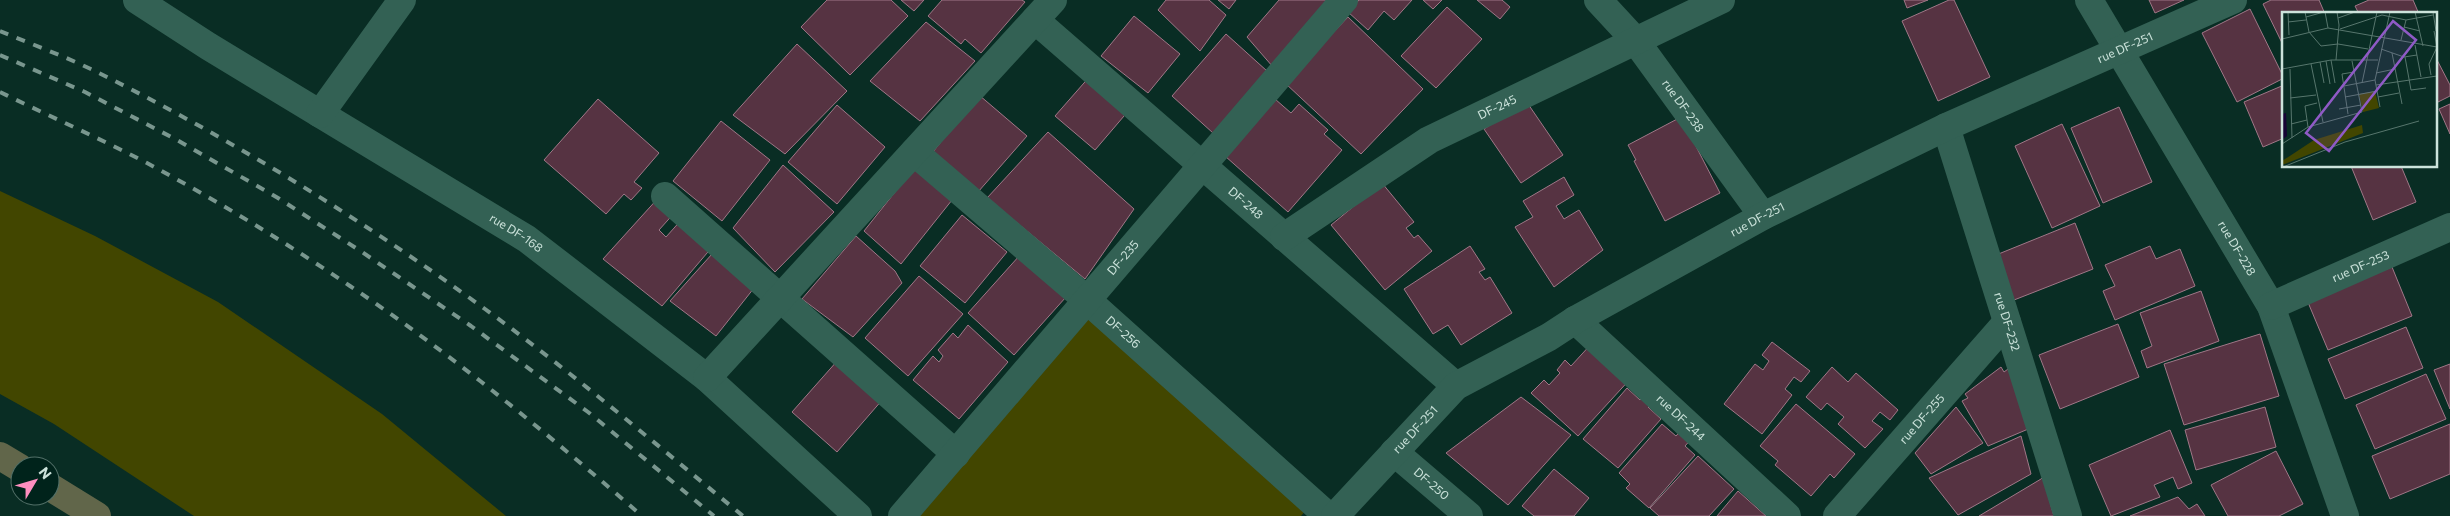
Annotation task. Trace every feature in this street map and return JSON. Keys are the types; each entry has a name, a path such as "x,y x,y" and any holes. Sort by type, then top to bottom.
{"main road":[{"path":"60,493 97,516"}],"street":[{"name":"rue DF-168","path":"137,0 320,114 527,239 707,378 858,516"},
{"path":"320,114 402,0"},
{"path":"707,378 1053,0"},
{"name":"DF-235","path":"902,516 1344,0"},
{"name":"rue DF-238","path":"1598,0 1635,40 1764,216"},
{"name":"DF-245","path":"1284,237 1429,140 1721,0"},
{"name":"rue DF-228","path":"2089,0 2271,306 2345,516"},
{"name":"rue DF-251","path":"1335,516 1456,386 1549,338 1575,320 1764,216 1946,127 2233,0"},
{"name":"DF-248","path":"1035,20 1456,386"},
{"name":"rue DF-232","path":"1946,127 2068,516"},
{"name":"DF-256","path":"914,152 1087,300 1328,516"},
{"path":"665,196 956,454"},
{"name":"rue DF-253","path":"2271,306 2450,227"},
{"name":"rue DF-244","path":"1575,320 1787,516"},
{"name":"rue DF-255","path":"1837,516 2007,322"},
{"name":"DF-250","path":"1394,452 1468,516"}],"shaded area":[{"path":"0,191 95,236 218,302 382,414 506,516 194,516 54,424 0,394"},
{"path":"1088,315 1312,503 1301,516 920,516"}],"building":[{"path":"827,0 891,0 908,16 850,75 801,27"},
{"path":"901,0 924,0 914,11"},
{"path":"942,0 1022,0 1025,2 981,53 965,39 961,44 928,16"},
{"path":"1166,0 1209,0 1226,15 1200,51 1158,10"},
{"path":"1218,0 1236,0 1229,9"},
{"path":"1279,0 1330,0 1273,67 1247,37"},
{"path":"1359,0 1412,0 1394,20 1384,11 1368,30 1348,12"},
{"path":"1423,0 1442,0 1433,9"},
{"path":"1477,0 1502,0 1510,7 1500,19"},
{"path":"1904,0 1928,0 1907,8"},
{"path":"1949,0 1954,0 1990,77 1938,101 1902,21"},
{"path":"2149,0 2184,0 2155,13"},
{"path":"2271,0 2319,0 2324,12 2282,12 2282,43 2263,4"},
{"path":"2369,0 2413,0 2418,12 2358,12 2355,6"},
{"path":"1447,7 1482,39 1436,88 1401,56"},
{"path":"2250,9 2282,74 2282,79 2237,102 2202,33"},
{"path":"1134,16 1180,54 1148,93 1101,56"},
{"path":"1348,17 1423,89 1361,154 1285,83"},
{"path":"926,22 975,61 920,121 870,81"},
{"path":"1226,34 1267,71 1213,133 1172,96"},
{"path":"797,44 847,91 785,154 733,115"},
{"path":"2438,62 2450,85 2450,96 2438,102"},
{"path":"1091,75 1130,109 1095,150 1055,116"},
{"path":"2282,86 2282,139 2263,147 2244,102"},
{"path":"979,95 1027,136 978,192 932,153"},
{"path":"598,99 659,153 634,182 642,188 631,200 624,194 606,214 544,160"},
{"path":"1275,99 1291,113 1299,104 1328,130 1324,134 1342,150 1288,212 1225,156"},
{"path":"1526,101 1563,155 1521,183 1484,129"},
{"path":"2450,104 2450,134 2439,109"},
{"path":"837,105 885,147 837,204 788,162"},
{"path":"2119,107 2152,182 2103,203 2071,128"},
{"path":"1681,117 1720,193 1665,221 1634,161 1636,160 1628,145"},
{"path":"721,121 770,160 722,221 673,181"},
{"path":"2062,124 2100,206 2052,228 2015,146"},
{"path":"1048,132 1134,209 1085,279 987,198"},
{"path":"783,165 834,212 775,272 733,228"},
{"path":"915,167 952,200 901,264 864,231"},
{"path":"2352,168 2402,168 2416,202 2373,220"},
{"path":"1564,177 1574,195 1556,206 1564,219 1579,210 1603,250 1554,287 1515,227 1533,217 1523,201"},
{"path":"1382,183 1414,222 1406,228 1414,238 1418,235 1432,251 1385,290 1331,225"},
{"path":"660,196 676,211 659,230 666,237 683,218 713,246 662,306 603,259"},
{"path":"962,215 1007,252 965,303 920,266"},
{"path":"2075,223 2093,269 2014,300 1996,255"},
{"path":"856,236 895,271 902,283 853,337 802,299"},
{"path":"1470,246 1485,269 1479,272 1485,280 1490,277 1512,313 1461,345 1448,325 1433,334 1404,289"},
{"path":"2150,246 2156,259 2180,249 2195,286 2115,320 2103,291 2115,286 2105,265"},
{"path":"712,254 754,288 716,336 670,301"},
{"path":"1020,255 1066,297 1014,355 968,313"},
{"path":"2392,267 2412,316 2328,350 2307,300"},
{"path":"919,276 963,314 908,376 865,338"},
{"path":"2201,291 2219,341 2147,368 2141,351 2152,346 2140,313"},
{"path":"2118,324 2139,377 2060,409 2039,355"},
{"path":"968,325 1008,362 959,419 913,380 933,356 939,362 943,356 938,350 953,333 958,338"},
{"path":"2406,327 2423,368 2345,399 2328,359"},
{"path":"2260,334 2279,396 2184,425 2164,364"},
{"path":"1593,342 1632,377 1578,436 1531,393 1544,380 1549,385 1560,373 1557,370 1565,360 1571,366"},
{"path":"1772,342 1810,371 1801,382 1794,377 1785,389 1792,395 1762,434 1724,404 1755,364 1763,370 1769,361 1762,355"},
{"path":"838,360 883,399 837,452 792,412"},
{"path":"2450,364 2450,409 2434,370"},
{"path":"1832,367 1848,382 1856,373 1898,410 1890,420 1880,412 1872,421 1883,429 1865,448 1838,424 1844,417 1827,403 1821,410 1806,397"},
{"path":"2001,367 2004,372 2008,369 2033,427 1988,446 1962,401 1968,398 1965,394"},
{"path":"2426,374 2446,419 2375,449 2356,405"},
{"path":"1627,388 1640,400 1647,392 1656,399 1648,407 1661,419 1618,468 1583,439"},
{"path":"1521,397 1571,435 1508,505 1446,453"},
{"path":"1796,404 1855,454 1834,478 1830,474 1811,496 1775,465 1778,461 1760,446"},
{"path":"1956,407 1983,443 1931,474 1915,453"},
{"path":"2265,407 2276,447 2196,470 2185,430"},
{"path":"1662,424 1676,436 1683,428 1693,437 1685,446 1695,455 1649,508 1626,488 1630,484 1619,473"},
{"path":"2450,424 2450,474 2390,499 2372,456"},
{"path":"2170,430 2192,483 2178,489 2173,477 2154,485 2160,497 2111,516 2089,465"},
{"path":"2021,436 2031,474 1958,515 1929,478"},
{"path":"2276,451 2303,504 2279,516 2228,516 2211,485"},
{"path":"1698,456 1734,489 1709,516 1659,516 1650,508"},
{"path":"1554,469 1589,498 1574,516 1534,516 1522,506"},
{"path":"2043,477 2054,516 1979,516 2041,479"},
{"path":"1738,491 1766,516 1717,516"},
{"path":"2178,497 2189,509 2197,504 2205,516 2130,516"}],"railway":[{"path":"0,31 59,55 146,97 246,152 344,212 439,276 551,359 743,516"},
{"path":"0,55 85,92 177,140 278,198 362,252 471,326 588,412 714,516"},
{"path":"0,92 173,177 250,222 325,270 388,312 463,368 536,426 642,516"}]}
